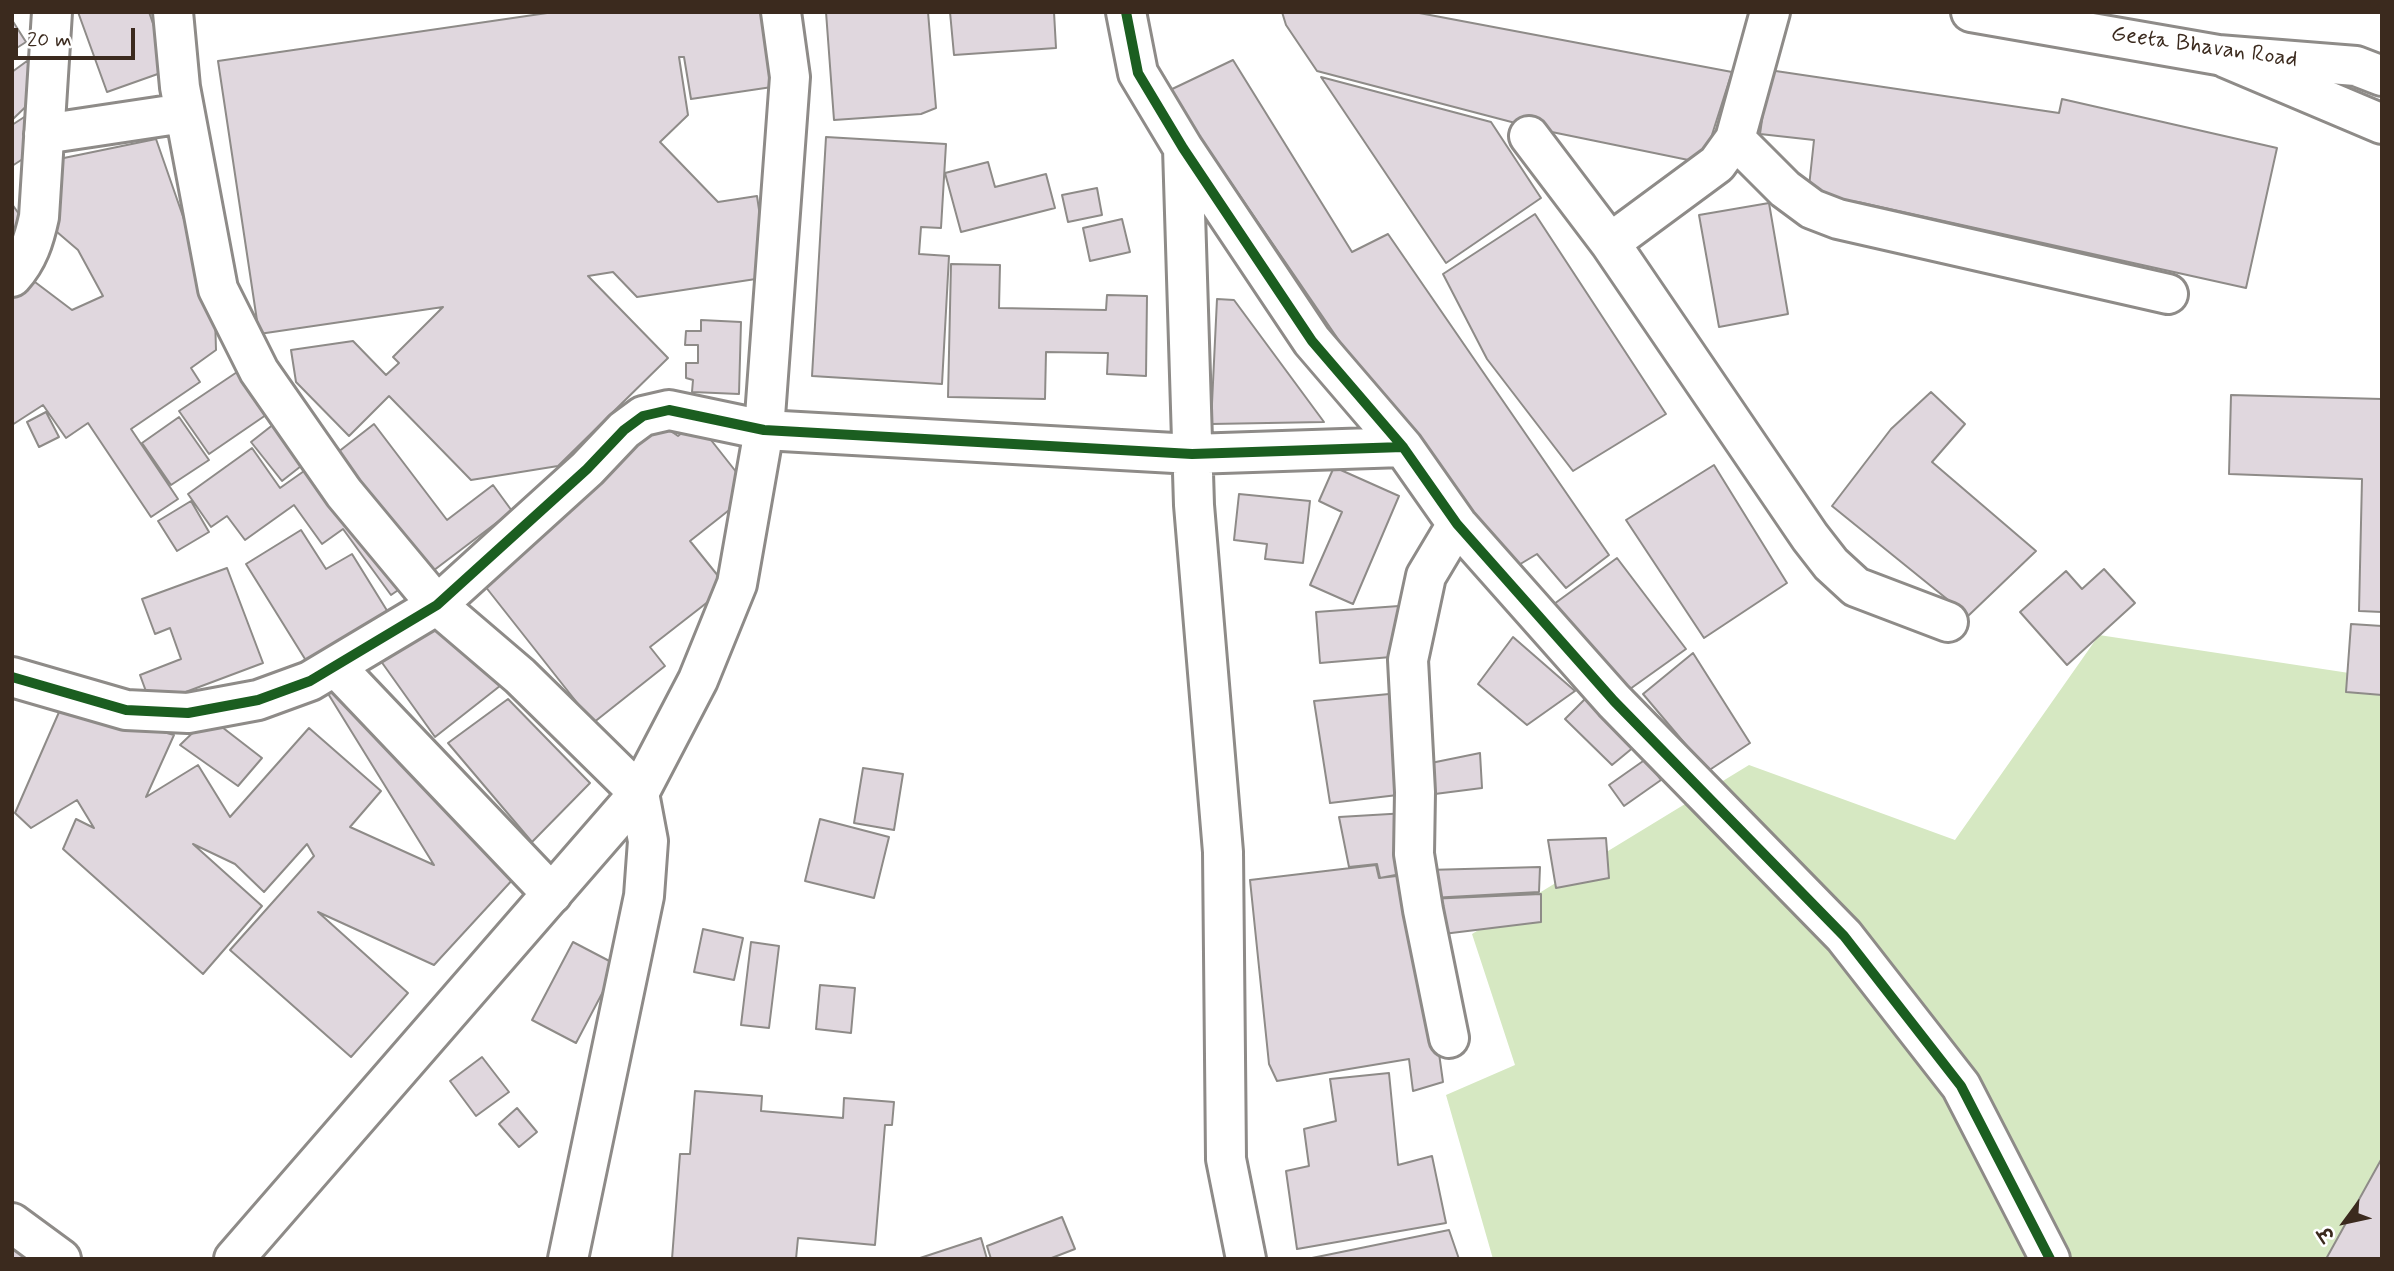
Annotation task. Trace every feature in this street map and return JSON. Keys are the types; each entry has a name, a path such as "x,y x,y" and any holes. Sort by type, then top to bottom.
{"street":[{"path":"12,277 25,263 39,217 52,12"},
{"path":"173,12 184,113 218,289 259,371 344,494 437,605 520,676 639,793 648,841 644,895 568,1259"},
{"path":"241,1256 639,793 698,680 737,584 764,430 790,77 781,12"},
{"path":"1126,12 1138,73 1183,148 1312,341 1403,447 1457,524 1614,701 1844,936 1961,1086 2050,1259"},
{"path":"1611,243 1717,164 1735,139 1770,12"},
{"name":"Geeta Bhavan Road","path":"1971,12 2218,54 2373,68"},
{"path":"2218,54 2382,124"},
{"path":"44,134 184,113"},
{"path":"1529,136 1611,243 1831,564 1856,587 1948,622"},
{"path":"1735,139 1785,189 1812,209 1838,219 2168,294"},
{"path":"1183,148 1194,505 1223,852 1226,1159 1246,1259"},
{"path":"12,677 126,710 188,713 258,700 310,681 437,605 587,469 624,430 643,416 669,410 764,430 1192,454 1403,447"},
{"path":"1449,1038 1414,853 1415,792 1408,660 1426,576 1457,524"},
{"path":"335,666 552,894"},
{"path":"12,1223 61,1259"}],"green space":[{"path":"2099,635 2382,678 2382,1259 1493,1259 1446,1095 1515,1065 1472,934 1749,765 1955,840"}],"building":[{"path":"78,12 149,12 169,70 107,92"},
{"path":"554,12 761,12 772,87 691,99 684,57 679,57 688,115 660,142 718,202 757,196 769,277 637,297 613,272 588,276 668,358 558,466 471,480 389,396 349,436 296,382 291,350 353,341 386,375 399,363 393,357 443,307 259,334 218,61"},
{"path":"826,12 928,12 936,108 921,114 834,120"},
{"path":"950,12 1054,12 1056,48 954,55"},
{"path":"1282,12 1414,12 1732,72 1703,163 1542,130 1317,71 1286,25"},
{"path":"12,20 26,42 12,51"},
{"path":"1233,60 1352,252 1388,234 1609,555 1566,588 1537,554 1512,569 1377,396 1168,91"},
{"path":"27,61 42,91 12,120 12,72"},
{"path":"1769,70 2059,113 2062,99 2277,148 2246,288 1858,202 1808,196 1814,140 1760,134"},
{"path":"1321,77 1491,122 1541,198 1446,263"},
{"path":"35,110 29,155 12,166 12,125"},
{"path":"826,137 946,144 941,228 921,227 919,254 949,256 942,384 812,376"},
{"path":"156,139 215,316 216,350 191,368 200,382 131,429 178,499 151,517 88,423 66,438 43,405 12,425 12,294 31,279 72,310 103,296 78,250 50,226 59,159"},
{"path":"988,162 995,187 1046,174 1055,208 961,232 945,173"},
{"path":"1097,188 1102,215 1068,222 1062,195"},
{"path":"1769,203 1788,314 1719,327 1699,215"},
{"path":"12,204 30,230 12,244"},
{"path":"1535,214 1666,414 1573,471 1487,359 1443,274"},
{"path":"1122,219 1130,252 1090,261 1083,228"},
{"path":"951,264 1000,265 999,308 1106,310 1107,295 1147,296 1146,376 1107,374 1108,353 1046,352 1045,399 948,397"},
{"path":"1217,299 1234,300 1324,422 1211,424"},
{"path":"701,320 741,322 739,394 692,392 693,380 686,378 686,363 698,363 698,345 685,345 686,331 701,331"},
{"path":"252,362 282,404 209,454 179,411"},
{"path":"1931,392 1965,424 1932,462 2036,551 1968,616 1832,506 1891,429"},
{"path":"2231,395 2382,399 2382,612 2359,611 2362,479 2229,474"},
{"path":"46,412 59,437 39,447 27,422"},
{"path":"179,417 209,460 171,485 142,443"},
{"path":"279,420 310,459 282,481 251,442"},
{"path":"696,421 752,492 690,541 727,587 650,647 665,666 593,723 481,581 659,423 678,436"},
{"path":"374,424 447,520 493,485 512,511 425,577 333,456"},
{"path":"252,448 280,488 314,464 410,582 391,595 343,529 322,544 294,505 245,540 227,516 211,527 188,494"},
{"path":"1714,465 1787,583 1704,638 1626,520"},
{"path":"1334,467 1399,496 1353,604 1310,585 1342,512 1319,501"},
{"path":"1239,494 1310,501 1303,563 1265,559 1267,544 1234,540"},
{"path":"191,501 209,532 177,551 158,521"},
{"path":"301,530 326,569 352,554 391,617 310,667 246,564"},
{"path":"1617,558 1686,649 1623,694 1554,604"},
{"path":"227,568 263,663 151,705 140,675 181,659 170,628 155,634 142,599"},
{"path":"2104,569 2135,603 2067,665 2020,612 2066,571 2082,589"},
{"path":"1399,606 1403,656 1320,663 1316,612"},
{"path":"440,619 505,682 435,737 373,650"},
{"path":"2351,624 2382,626 2382,695 2346,692"},
{"path":"1513,637 1575,691 1527,725 1478,684"},
{"path":"1693,653 1750,743 1708,771 1643,694"},
{"path":"338,685 515,877 434,965 318,912 408,993 351,1057 230,950 314,856 307,844 264,892 235,864 193,844 262,906 203,974 63,849 76,819 94,828 77,800 31,828 15,813 63,703 174,735 146,797 198,765 230,817 309,728 381,791 350,827 434,865 327,692"},
{"path":"1400,693 1406,794 1330,803 1314,701"},
{"path":"1586,698 1635,746 1612,765 1565,719"},
{"path":"508,699 590,783 532,842 448,743"},
{"path":"209,717 262,758 238,786 180,745"},
{"path":"1480,753 1482,788 1427,795 1426,764"},
{"path":"1646,759 1661,780 1624,806 1609,785"},
{"path":"863,768 903,774 894,830 854,823"},
{"path":"1407,813 1411,872 1380,878 1377,864 1349,867 1339,817"},
{"path":"820,819 889,837 874,898 805,881"},
{"path":"1606,838 1609,878 1556,888 1548,840"},
{"path":"1376,865 1379,878 1414,874 1443,1082 1413,1091 1409,1059 1277,1081 1269,1064 1250,880"},
{"path":"1540,867 1539,892 1431,898 1427,870"},
{"path":"1541,894 1541,922 1435,935 1428,899"},
{"path":"703,929 743,938 734,980 694,972"},
{"path":"573,942 617,965 576,1043 532,1020"},
{"path":"751,942 779,946 769,1028 741,1025"},
{"path":"820,985 855,988 851,1033 816,1029"},
{"path":"482,1057 509,1092 476,1116 450,1081"},
{"path":"1389,1073 1398,1165 1432,1156 1446,1223 1297,1249 1286,1171 1309,1166 1304,1129 1336,1121 1330,1079"},
{"path":"695,1091 762,1096 761,1111 843,1118 844,1098 894,1102 892,1125 885,1125 875,1245 798,1238 796,1259 672,1259 680,1154 690,1154"},
{"path":"517,1108 537,1132 519,1147 499,1124"},
{"path":"2382,1158 2382,1259 2326,1259"},
{"path":"1062,1217 1075,1249 1049,1259 991,1259 987,1246"},
{"path":"1449,1230 1459,1259 1307,1259"},
{"path":"981,1238 987,1259 917,1259"},
{"path":"12,1242 33,1259 12,1259"}],"cycle path":[{"path":"1126,12 1138,73 1183,148 1312,341 1403,447 1457,524 1614,701 1844,936 1961,1086 2050,1259"},
{"path":"12,677 126,710 188,713 258,700 310,681 437,605 587,469 624,430 643,416 669,410 764,430 1192,454 1403,447"}]}
